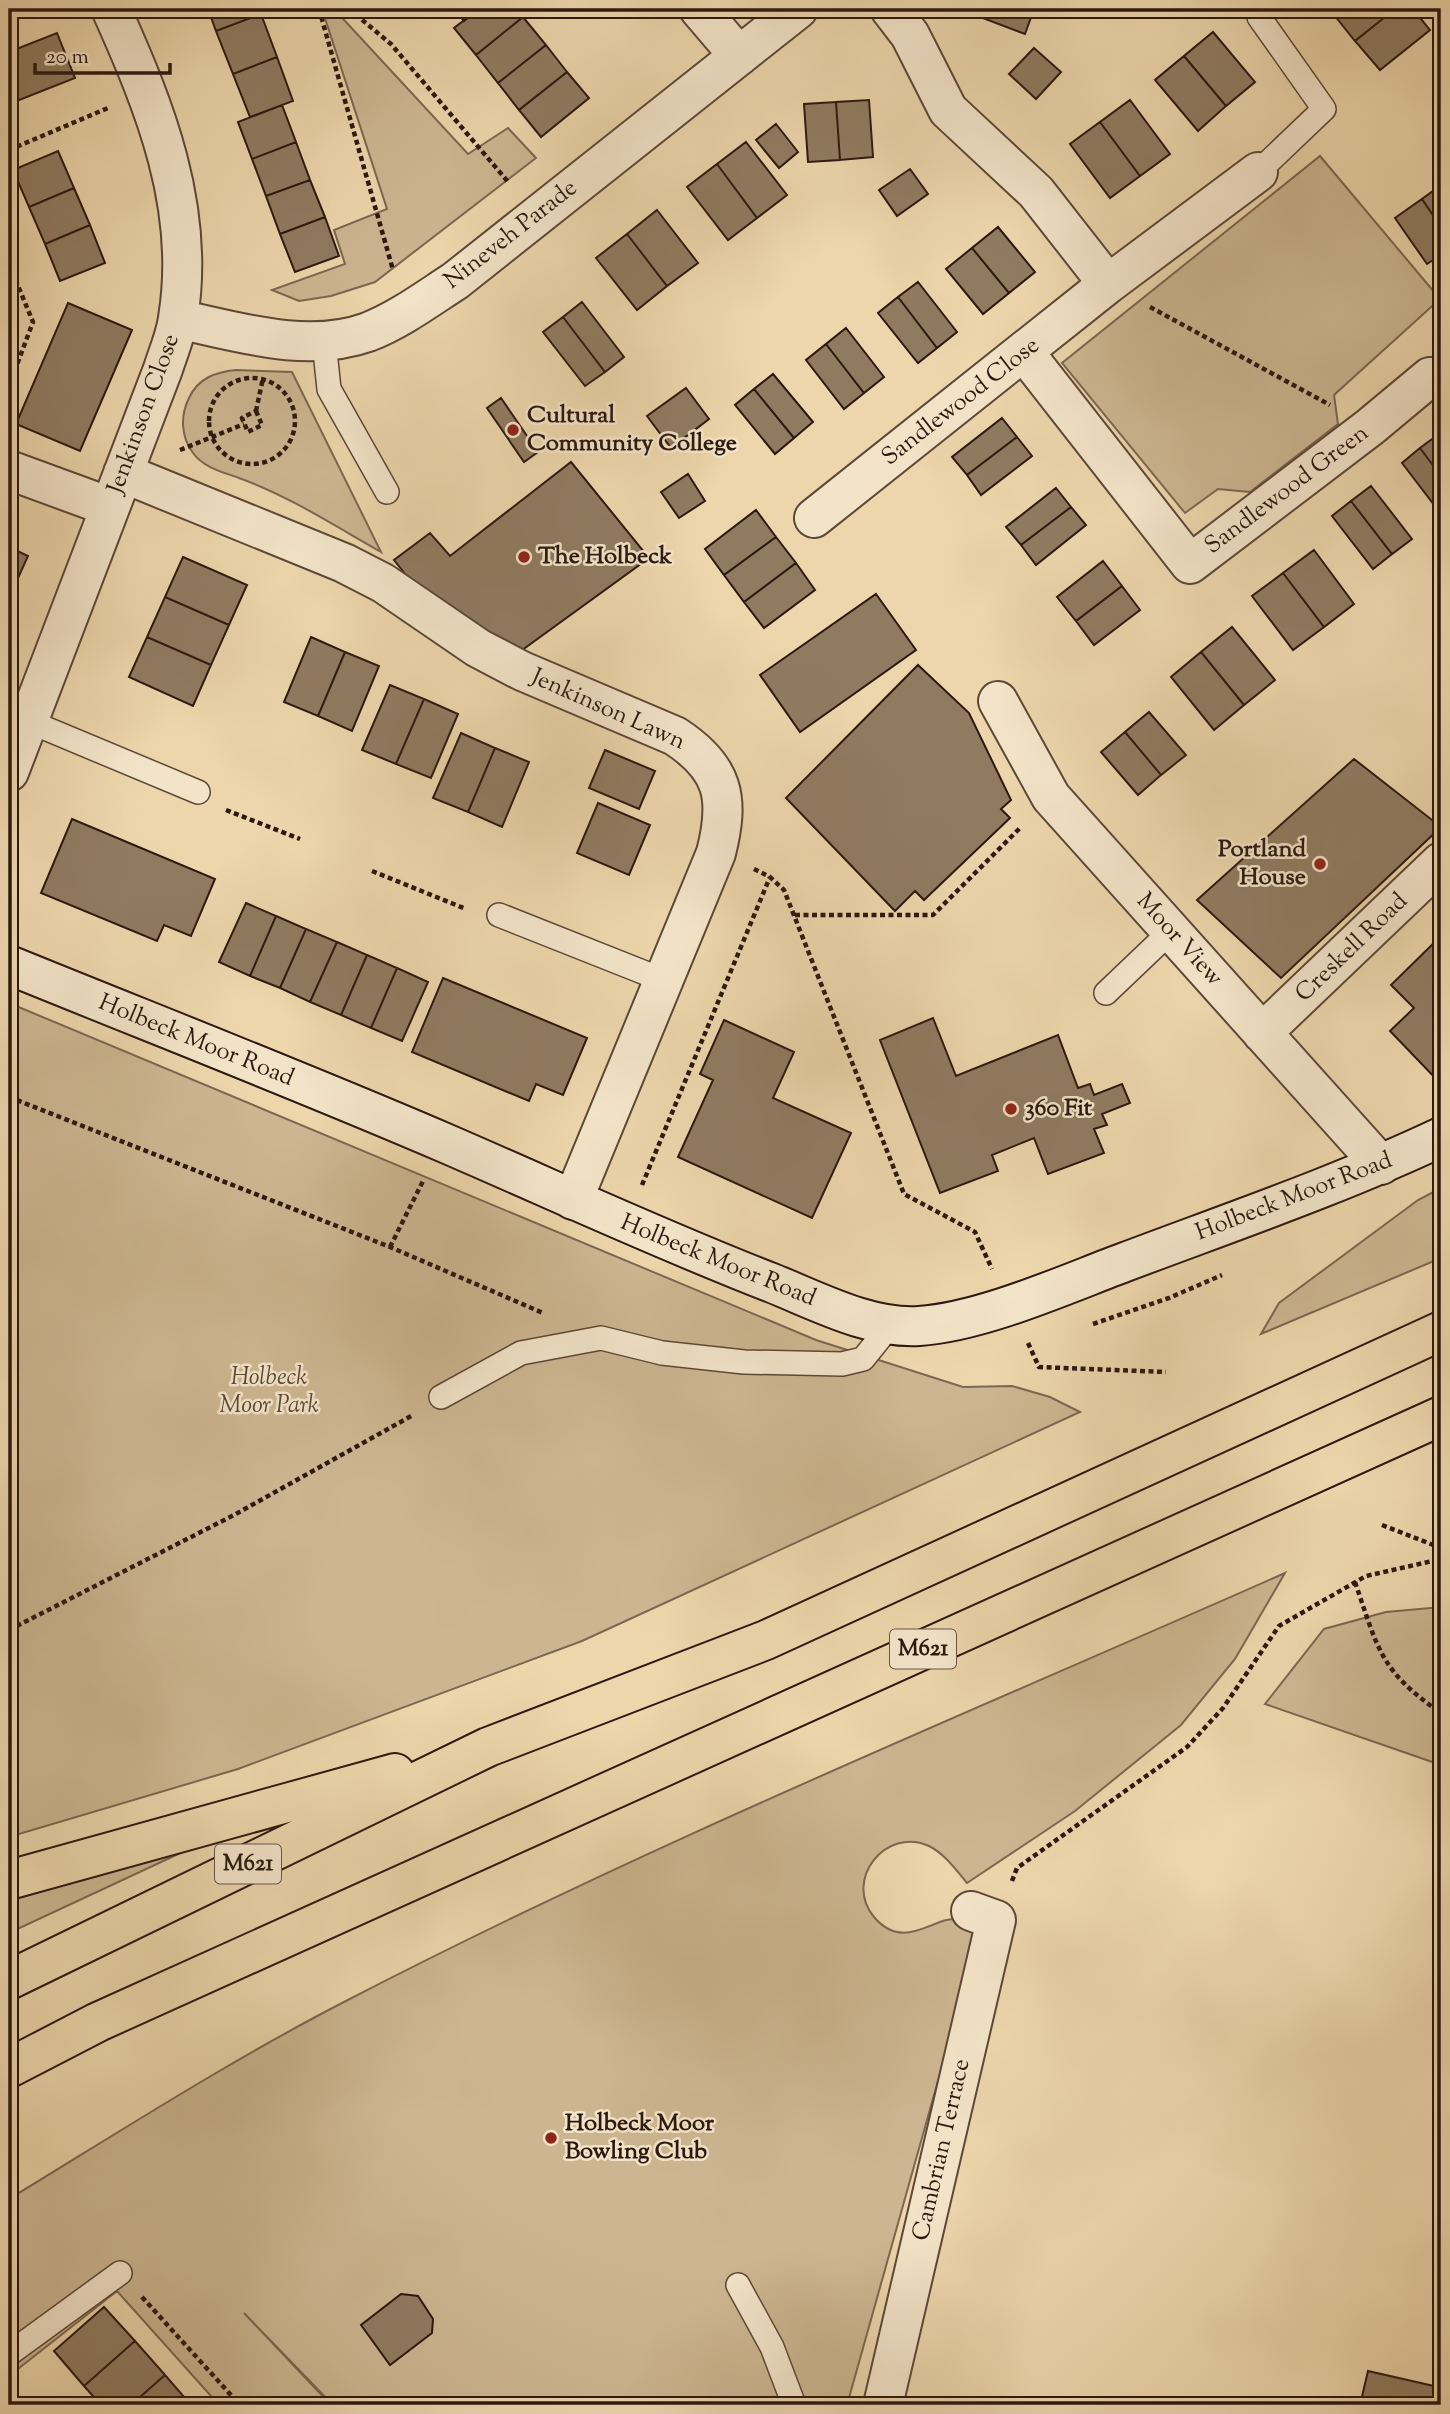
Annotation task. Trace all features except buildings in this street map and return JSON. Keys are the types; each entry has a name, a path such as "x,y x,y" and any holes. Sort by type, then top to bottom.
{"highway":[{"name":"M621","path":"9,1980 488,1747 766,1640 1441,1331"},
{"name":"M621","path":"9,2068 135,2005 1441,1416"},
{"path":"9,1880 488,1747"}],"street":[{"name":"Jenkinson Close","path":"9,772 163,369 178,319 184,248 173,172 148,90 111,9"},
{"path":"699,9 739,56"},
{"name":"Nineveh Parade","path":"178,319 268,339 324,342 367,332 405,313 455,281 798,9"},
{"path":"890,9 911,35 948,110 1036,192 1108,284"},
{"name":"Sandlewood Close","path":"814,519 1108,284 1258,172"},
{"name":"Sandlewood Green","path":"1024,352 1190,564 1370,427 1430,377"},
{"name":"Jenkinson Lawn","path":"9,470 117,490 344,562 383,583 478,648 522,671 675,736 697,751 713,771 723,795 724,821 716,853 573,1200"},
{"name":"Moor View","path":"998,701 1051,797 1381,1165"},
{"name":"Creskell Road","path":"1262,1033 1441,862"},
{"name":"Holbeck Moor Road","path":"9,965 443,1142 626,1224 855,1316 892,1323 918,1326 1009,1304 1381,1165 1441,1136"},
{"name":"Cambrian Terrace","path":"883,2405 984,1915"}],"lane":[{"path":"1258,172 1324,109 1259,17"},
{"path":"324,342 330,389 387,492"},
{"path":"28,721 198,792"},
{"path":"499,915 663,980"},
{"path":"1106,993 1171,931"},
{"path":"441,1396 521,1353 601,1338 676,1355 744,1362 842,1364 863,1359 892,1323"},
{"path":"9,2354 120,2273"},
{"path":"738,2285 772,2347 794,2405"}],"path":[{"path":"319,9 405,313"},
{"path":"349,9 391,44 537,216"},
{"path":"9,150 148,90"},
{"path":"9,264 33,321 9,386"},
{"path":"1108,284 1370,427"},
{"path":"248,378 262,379 285,393 295,418 288,444 268,461 255,464 240,463 227,456 217,445 211,432 209,417 213,403 221,391 234,382 248,378"},
{"path":"256,411 262,425 248,432 244,424 242,418 256,411"},
{"path":"198,792 217,806 300,839"},
{"path":"795,915 933,915 1051,797"},
{"path":"716,853 770,877 784,890 904,1194 975,1233 1039,1367 1166,1372"},
{"path":"372,871 474,912 499,915"},
{"path":"626,1224 770,877"},
{"path":"9,1097 390,1247 601,1338"},
{"path":"390,1247 443,1142"},
{"path":"9,1630 234,1515 441,1396"},
{"path":"1382,1525 1441,1548"},
{"path":"984,1915 1017,1868 1187,1747 1223,1708 1279,1626 1366,1576 1441,1559"},
{"path":"1355,1582 1381,1658 1393,1673 1441,1713"},
{"path":"120,2273 240,2405"}],"green space":[{"path":"322,9 334,9 468,154 508,128 536,158 375,282 331,296 299,301 272,290 345,264 334,230 387,209"},
{"path":"1320,156 1440,299 1334,395 1338,424 1250,492 1218,489 1185,513 1062,363"},
{"path":"236,370 292,372 381,552 312,512 258,485 208,466 193,453 183,426 189,398 197,385 208,377"},
{"name":"Holbeck Moor Park","path":"9,1003 816,1340 963,1387 1012,1386 1050,1397 1080,1412 582,1641 238,1769 9,1837"},
{"path":"1441,1188 1441,1258 1261,1334 1279,1303 1418,1200"},
{"path":"1285,1573 1235,1659 1181,1725 1075,1811 967,1883 940,1853 929,1846 913,1842 898,1843 885,1850 874,1860 866,1873 863,1887 866,1903 874,1917 889,1929 904,1933 945,1920 957,1920 968,1926 977,1942 847,2405 333,2405 244,2313 331,2405 219,2405 117,2291 9,2376 9,2199 257,2049 457,1945 692,1834"},
{"path":"1441,1607 1441,1765 1265,1704 1324,1629 1386,1612"},
{"path":"247,1822 9,1933 9,1893"}],"place":[{"name":"Cultural Community College","path":"513,430"},
{"name":"The Holbeck","path":"524,557"},
{"name":"Portland House","path":"1320,864"},
{"name":"360 Fit","path":"1011,1109"},
{"name":"Holbeck Moor Bowling Club","path":"551,2138"}]}
